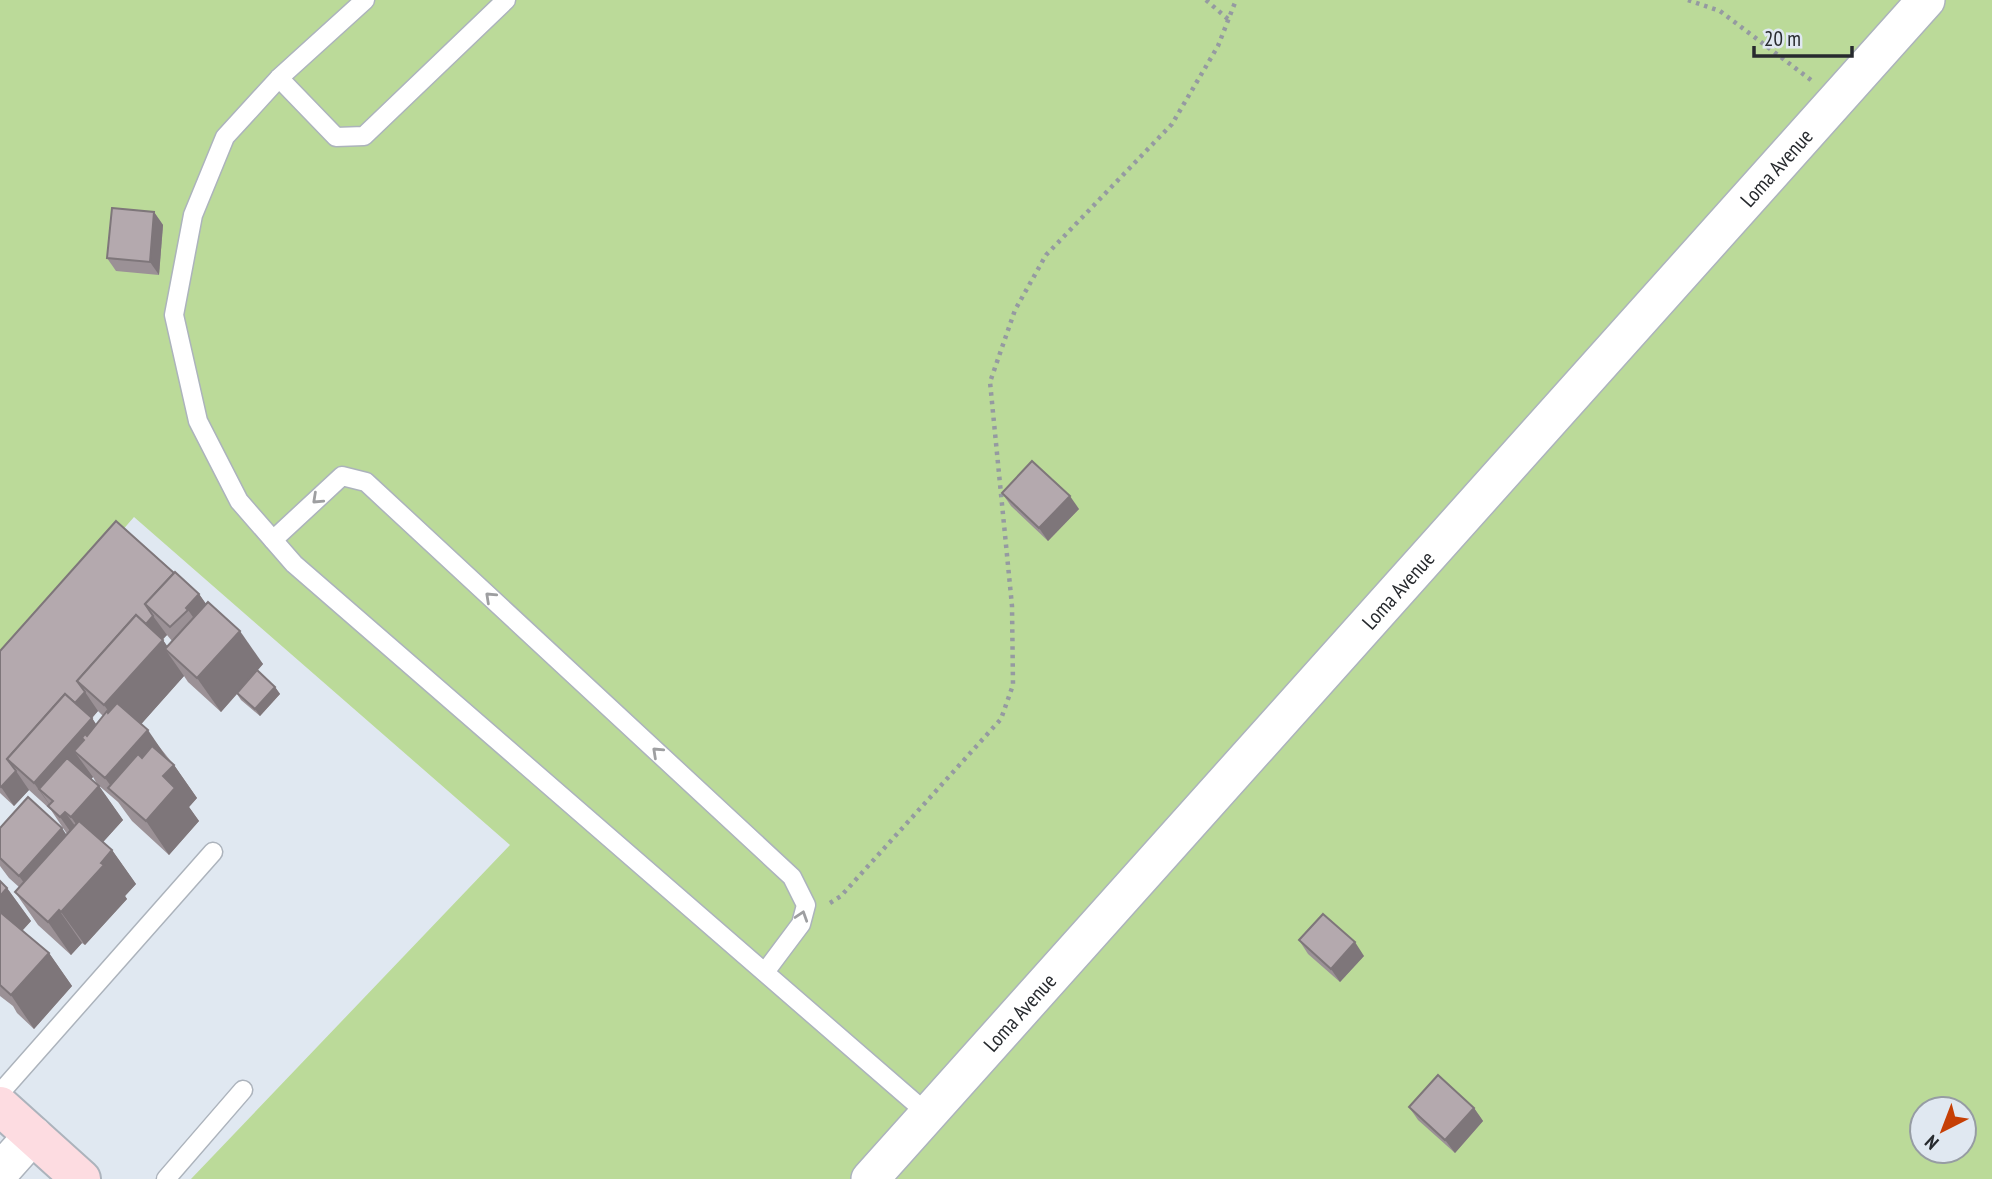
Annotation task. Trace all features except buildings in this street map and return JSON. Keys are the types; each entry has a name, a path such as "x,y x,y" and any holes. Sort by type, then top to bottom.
{"street":[{"name":"Loma Avenue","path":"870,1179 1926,0"},
{"path":"0,1106 81,1179"},
{"path":"0,1172 33,1135"}],"lane":[{"path":"365,0 279,78 225,138 193,215 174,315 198,421 239,500 294,564 929,1115"},
{"path":"279,78 336,137 364,136 506,0"},
{"path":"273,540 342,476 366,482 792,877 806,905 801,924 765,972"},
{"path":"0,1093 213,852"},
{"path":"166,1179 243,1090"}],"path":[{"path":"1206,0 1229,20"},
{"path":"801,924 841,896 1001,719 1013,685 1012,606 990,382 1015,310 1046,255 1172,124 1217,46 1236,0"},
{"path":"1688,0 1720,11 1837,99"}],"green space":[{"path":"0,0 1992,0 1992,1179 191,1179 510,845 134,517 0,671"}]}
